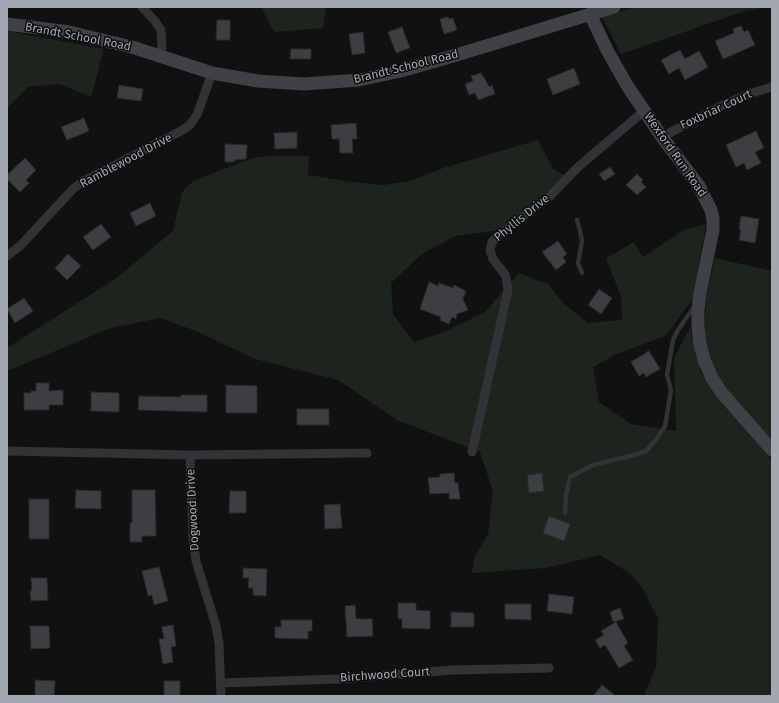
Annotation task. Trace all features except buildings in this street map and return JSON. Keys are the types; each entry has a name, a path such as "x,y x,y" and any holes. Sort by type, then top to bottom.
{"street":[{"path":"142,7 154,20 160,30 162,47 159,56"},
{"name":"Brandt School Road","path":"7,24 69,32 132,47 212,73 258,81 304,84 359,80 379,76 427,64 614,7"},
{"name":"Wexford Run Road","path":"590,14 607,50 644,111 699,186 711,210 713,219 711,247 699,301 698,327 704,360 712,378 722,393 772,450"},
{"name":"Ramblewood Drive","path":"7,256 21,245 73,189 82,182 181,132 190,125 197,115 212,73"},
{"name":"Foxbriar Court","path":"662,137 723,105 752,93 772,87"},
{"name":"Phyllis Drive","path":"472,452 508,290 506,276 493,259 490,250 492,242 500,234 550,196 578,167 644,111"},
{"name":"Dogwood Drive","path":"7,451 190,455 196,561 216,626 221,696"},
{"path":"190,455 367,453"},
{"name":"Birchwood Court","path":"221,683 338,679 453,670 549,668"}],"lane":[{"path":"577,220 582,241 578,263 582,273"},
{"path":"565,513 566,495 570,477 593,465 646,451 656,440 664,426 668,409 671,390 667,375 673,340 678,330 699,301"}],"shaded area":[{"path":"261,7 326,7 323,28 274,32"},
{"path":"636,7 768,7 745,11 621,54 602,17"},
{"path":"7,31 104,49 91,97 59,84 28,87 7,109"},
{"path":"538,140 553,169 564,175 535,204 495,231 455,236 422,254 391,283 393,314 414,342 442,333 485,312 519,273 549,285 564,304 588,323 622,320 621,297 606,258 634,242 643,257 684,230 706,224 693,299 665,336 617,354 593,367 599,402 631,424 676,431 674,358 690,327 701,373 772,460 772,696 644,696 656,667 658,619 643,589 631,574 600,555 546,568 472,573 474,558 488,534 493,491 480,452 397,420 338,380 255,359 196,331 160,318 111,328 7,371 7,348 115,279 173,231 182,192 191,183 205,176 253,158 268,156 309,156 308,175 352,182 384,185 410,181 446,167"},
{"path":"715,258 772,271 772,440 740,406 717,376 704,342 706,298"}]}
